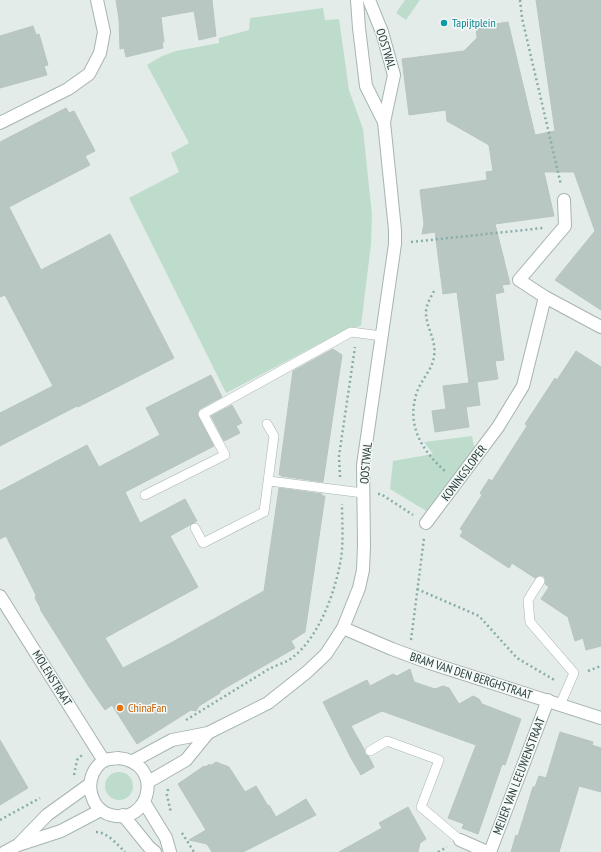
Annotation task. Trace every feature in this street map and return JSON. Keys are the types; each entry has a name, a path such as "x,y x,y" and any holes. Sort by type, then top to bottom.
{"street":[{"path":"0,123 68,89 89,74 100,53 104,32 97,0"},
{"name":"OOSTWAL","path":"357,0 366,86 384,122"},
{"name":"OOSTWAL","path":"133,761 172,740 208,733 268,703 307,672 326,654 343,628 359,588 363,570 364,544 363,465 395,244 395,230 384,122 394,75 382,32 369,0"},
{"path":"564,200 565,226 519,280 545,297 601,327"},
{"name":"KONINGSLOPER","path":"426,523 498,427 523,386 545,297"},
{"name":"MOLENSTRAAT","path":"0,596 4,612 104,760"},
{"name":"BRAM VAN DEN BERGHSTRAAT","path":"343,628 409,656 601,718"},
{"name":"MEIJER VAN LEEUWENSTRAAT","path":"460,840 489,852 548,700"},
{"name":"OOSTWAL","path":"148,782 186,760 208,733"},
{"path":"126,758 133,761 140,766 148,782 148,793 144,802 135,811 123,816 108,814 101,810 95,803 91,794 90,784 95,771 104,760 126,758"},
{"path":"18,845 48,815 90,784"},
{"path":"144,802 166,838 170,852"},
{"path":"6,852 18,845 62,831 101,810"},
{"path":"123,816 155,852"}],"lane":[{"path":"145,495 224,455 203,414 351,332 382,336"},
{"path":"195,528 203,543 264,512 274,436 267,424"},
{"path":"269,481 363,493"},
{"path":"540,581 528,600 530,622 574,674 560,705"},
{"name":"MEIJER VAN LEEUWENSTRAAT","path":"370,751 387,741 439,760 422,807 460,840"}],"path":[{"path":"520,0 522,18 564,200"},
{"path":"395,244 565,226"},
{"path":"434,291 428,302 426,311 435,350 434,358 417,392 414,414 416,431 423,448 434,461 458,481"},
{"path":"182,723 270,669 293,658 311,640 323,616 333,590 340,564 342,491 339,456 357,333"},
{"path":"363,493 381,494 426,523 409,656"},
{"path":"417,589 479,616 517,658 567,688"},
{"path":"71,778 74,774 77,760 94,746"},
{"path":"168,787 167,795 172,814"},
{"path":"0,820 46,795"},
{"path":"182,833 194,852"}],"green space":[{"path":"405,0 420,0 406,20 396,13"},
{"path":"323,8 325,20 339,19 349,90 363,129 372,215 371,244 361,326 349,328 226,393 129,198 179,172 171,153 189,143 147,65 162,56 176,51 219,43 219,38 249,30 250,18"},
{"path":"472,436 475,451 428,512 390,489 393,461 433,454 424,442"},
{"path":"119,772 129,776 133,786 129,796 119,800 109,796 105,786 109,776"}],"building":[{"path":"116,0 212,0 216,36 199,40 194,11 161,17 164,42 162,42 163,48 126,57 124,48 120,49 119,19"},
{"path":"536,0 601,0 601,310 555,280 595,231 574,172 544,172 554,216 495,224 510,284 502,285 504,292 495,294 504,360 495,361 498,379 469,383 457,292 443,294 435,232 422,234 424,224 420,190 487,180 486,172 493,171 489,145 447,121 446,110 409,115 402,59 464,51 477,38 476,27 508,22 535,135 555,131"},
{"path":"33,26 36,35 39,34 48,65 44,66 47,75 0,88 0,36"},
{"path":"66,108 69,113 74,111 95,151 85,156 90,165 9,207 41,270 110,234 174,358 0,446 0,413 53,386 5,295 0,297 0,142"},
{"path":"333,349 342,355 323,482 281,476 279,475 293,371"},
{"path":"576,351 601,367 601,646 586,650 583,638 575,641 568,617 541,599 549,587 545,584 546,581 544,576 540,575 535,578 512,563 509,568 460,536 463,531 460,529 482,495 480,493 489,479 492,481 527,426 525,424 555,378 557,380"},
{"path":"211,375 222,397 200,409 197,414 214,446 125,492 140,523 185,499 197,521 170,536 198,587 105,638 123,668 264,591 279,488 322,494 322,496 325,496 305,632 291,641 295,648 220,691 220,693 199,706 196,711 191,710 137,744 112,705 105,710 89,687 40,609 35,598 36,595 6,536 0,539 0,491 87,445 99,467 160,435 146,408"},
{"path":"477,382 480,405 466,407 469,427 435,432 432,411 446,409 443,386"},
{"path":"232,405 242,423 236,426 240,433 224,441 211,416"},
{"path":"410,669 414,682 435,689 443,686 449,688 459,704 473,696 479,699 482,704 521,719 505,765 502,764 478,834 462,828 464,824 448,818 476,745 382,711 351,726 364,749 365,754 369,757 374,767 361,775 323,702 367,680 370,686 393,674 397,676"},
{"path":"560,732 593,742 592,745 601,748 601,792 579,786 559,852 511,852 516,835 518,836 533,787 535,787 539,776 546,778"},
{"path":"0,740 28,788 0,805"},
{"path":"216,762 229,767 245,792 256,786 276,817 306,799 316,815 243,852 212,852 207,844 189,840 206,830 178,784 204,766 205,767 210,764 210,766"},
{"path":"408,807 426,839 420,843 418,852 339,852 382,828 379,823"}],"place":[{"name":"Tapijtplein","path":"444,23"},
{"name":"ChinaFan","path":"120,708"}]}
